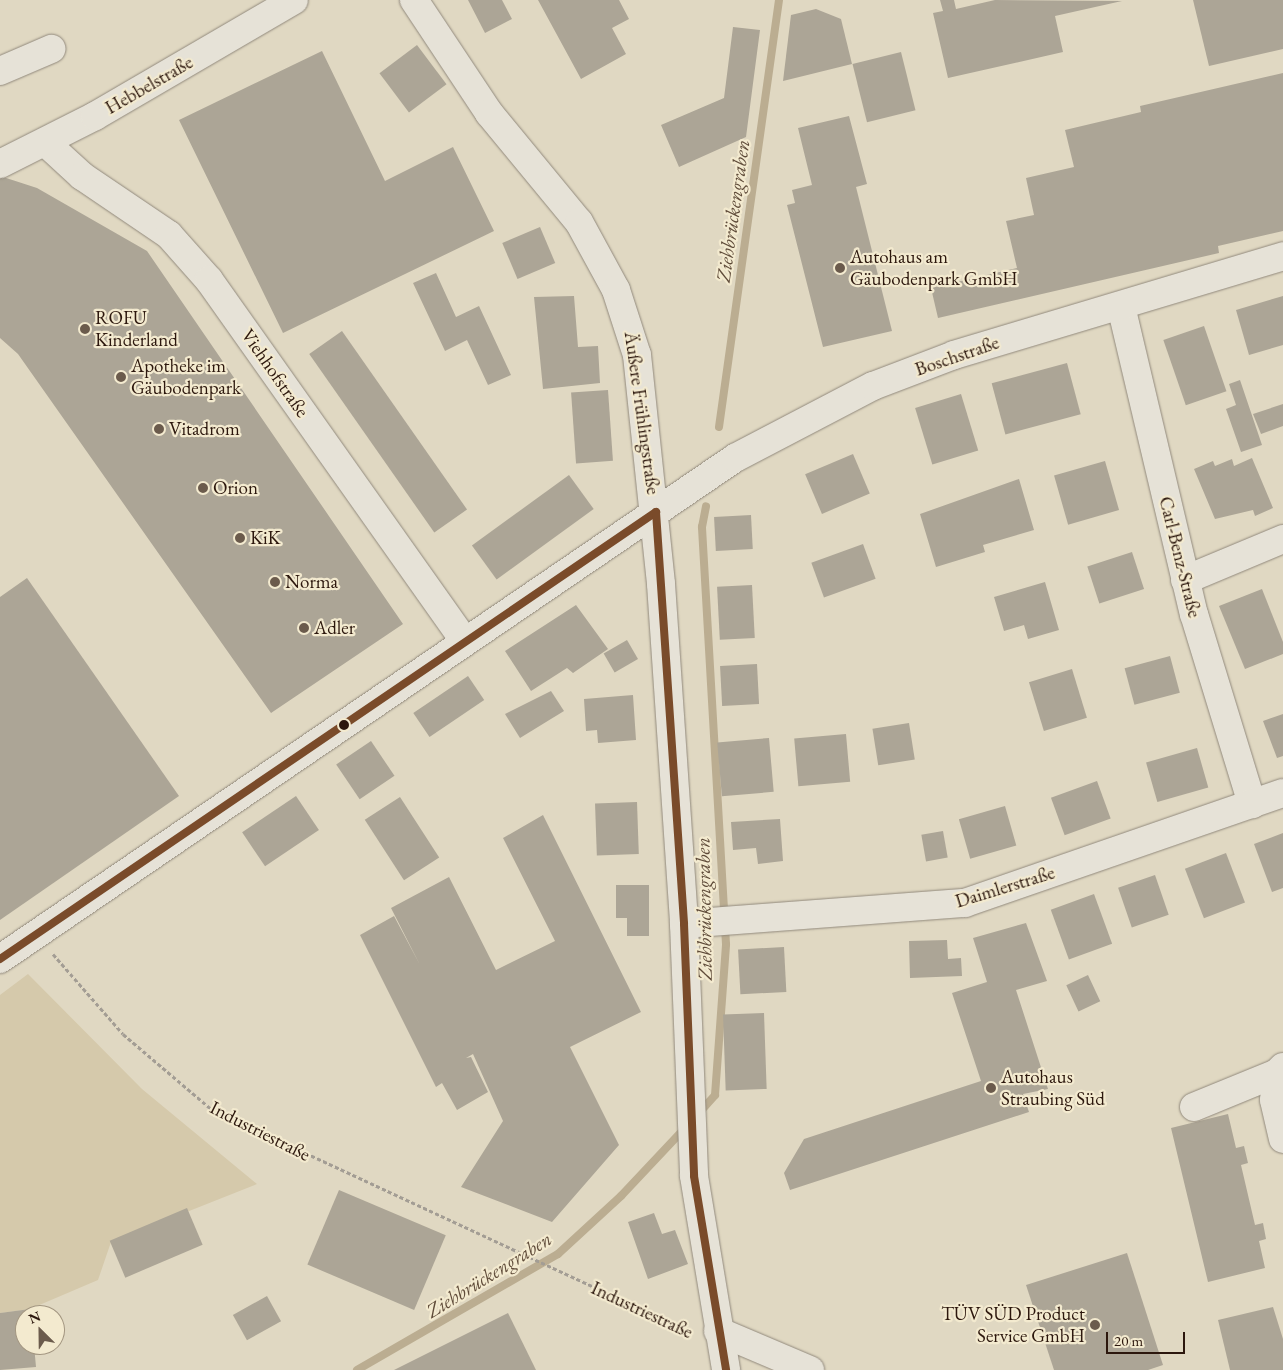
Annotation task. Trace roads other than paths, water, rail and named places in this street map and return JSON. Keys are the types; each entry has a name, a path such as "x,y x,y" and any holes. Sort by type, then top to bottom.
{"street":[{"name":"Hebbelstraße","path":"0,164 46,142 294,0"},
{"name":"Äußere Frühlingstraße","path":"414,0 489,113 578,222 616,290 637,356 656,512 684,924 689,1100 694,1155 721,1349"},
{"path":"0,71 50,50"},
{"name":"Viehhofstraße","path":"46,142 82,176 169,235 209,280 464,640"},
{"name":"Boschstraße","path":"656,512 735,458 873,386 954,355 1283,256"},
{"name":"Carl-Benz-Straße","path":"1121,306 1185,580 1252,804"},
{"path":"0,959 464,640 656,512"},
{"path":"1185,580 1283,540"},
{"name":"Daimlerstraße","path":"684,924 725,923 965,903 1283,793"},
{"path":"1194,1107 1280,1070"},
{"path":"1280,1070 1274,1100 1283,1139"},
{"path":"721,1349 803,1368"}],"waterway":[{"name":"Ziehbrückengraben","path":"719,427 779,0"},
{"name":"Ziehbrückengraben","path":"699,1113 715,1095 726,944 702,527 706,506"},
{"name":"Ziehbrückengraben","path":"357,1370 558,1254 621,1196 686,1127"}],"place":[{"name":"Autohaus am Gäubodenpark GmbH","path":"840,268"},
{"name":"ROFU Kinderland","path":"85,329"},
{"name":"Apotheke im Gäubodenpark","path":"121,377"},
{"name":"Vitadrom","path":"159,429"},
{"name":"Orion","path":"203,488"},
{"name":"KiK","path":"240,538"},
{"name":"Norma","path":"275,582"},
{"name":"Adler","path":"304,628"},
{"name":"Autohaus Straubing Süd","path":"991,1088"},
{"name":"TÜV SÜD Product Service GmbH","path":"1095,1325"}]}
